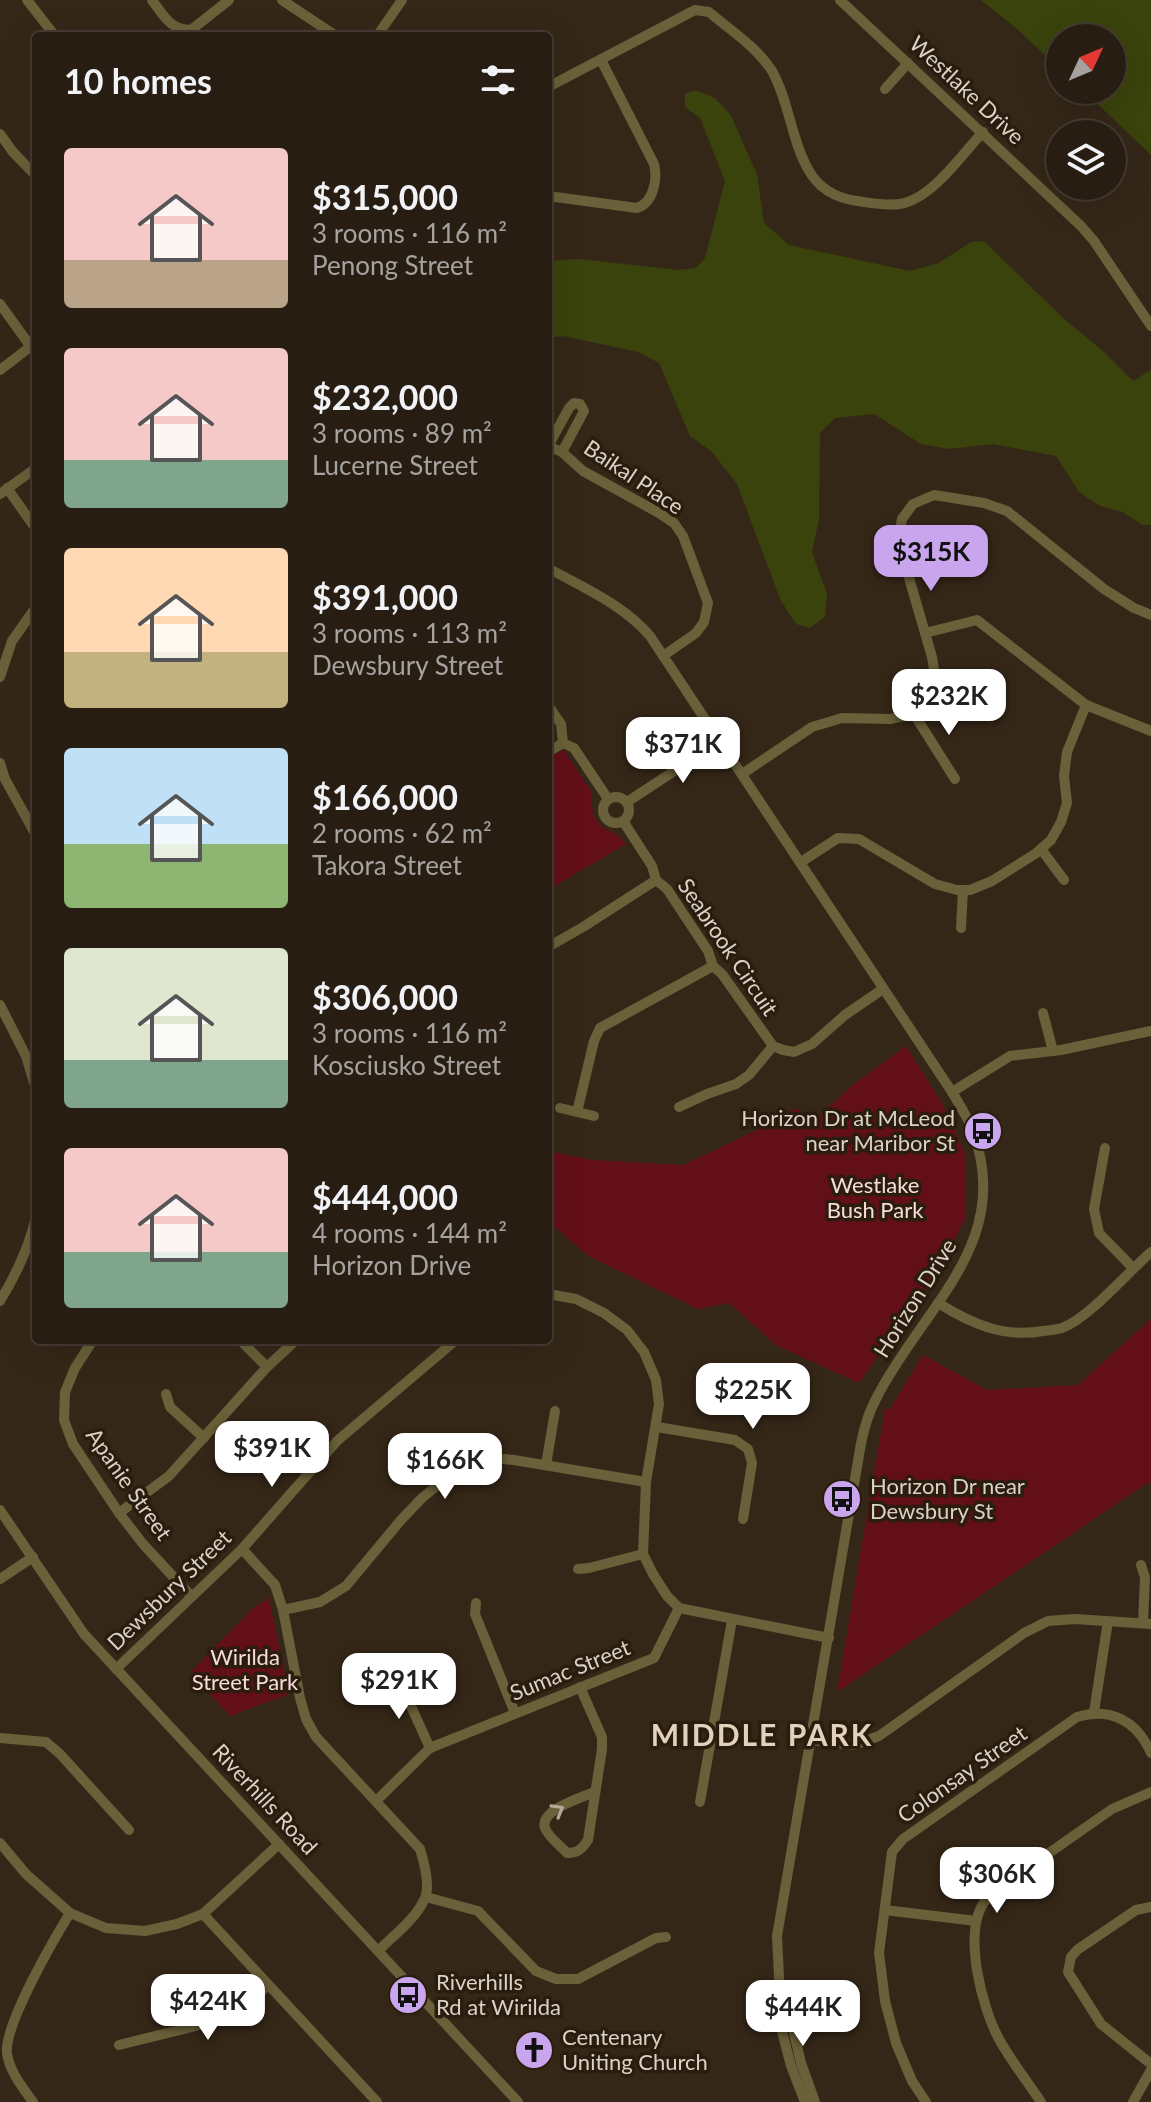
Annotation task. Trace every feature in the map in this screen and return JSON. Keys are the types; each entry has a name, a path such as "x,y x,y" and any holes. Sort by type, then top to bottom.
{"street":[{"path":"27,0 52,32"},
{"path":"152,0 172,25 191,30 229,0"},
{"path":"282,0 330,32"},
{"path":"380,32 402,0"},
{"name":"Westlake Drive","path":"840,0 1081,226 1151,326"},
{"path":"552,85 695,10 709,12 757,53 770,69 779,85 807,168 831,194 849,200 899,204 915,199 942,178 983,132"},
{"path":"552,197 637,208 645,206 651,198 656,172 654,164 601,60"},
{"path":"885,89 908,63"},
{"path":"0,134 32,172"},
{"path":"0,304 32,343"},
{"path":"0,370 32,346"},
{"name":"Baikal Place","path":"552,439 569,408 574,403 580,404 584,411 562,452"},
{"name":"Baikal Place","path":"552,448 562,452 583,471 674,523 683,536 708,603 704,622 696,633 663,656"},
{"path":"32,471 4,491 32,524"},
{"path":"742,774 812,727 842,718 890,719 914,714 929,699 936,682 898,540 902,519 913,504 934,495 984,503 1007,511 1104,589 1151,615"},
{"name":"Horizon Drive","path":"552,570 626,613 643,627 952,1092 971,1127 981,1156 983,1196 973,1244 885,1382 867,1419 859,1455 781,1909 777,1964 778,2016 791,2066 805,2102"},
{"path":"0,677 12,641 32,613"},
{"path":"925,633 977,620 1086,705 1151,731"},
{"path":"801,862 838,838 859,839 935,884 970,890 992,881 1041,849 1051,840 1061,822 1067,803 1064,776 1067,752 1086,705"},
{"path":"552,711 561,724 563,743"},
{"path":"914,714 955,779"},
{"path":"627,802 720,741"},
{"path":"552,750 563,743"},
{"path":"563,743 574,748 608,799"},
{"path":"0,763 5,779 32,828"},
{"path":"616,797 627,802 629,812 623,821 613,823 605,817 603,807 608,799 616,797"},
{"name":"Seabrook Circuit","path":"623,821 652,866 656,880 667,889 708,951 713,966 773,1046 794,1052 812,1044 845,1015 883,989"},
{"path":"1041,849 1064,880"},
{"name":"Seabrook Circuit","path":"552,945 656,880"},
{"path":"961,928 963,890"},
{"path":"577,1112 600,1028 713,966"},
{"path":"0,1005 20,1042 32,1075"},
{"path":"1043,1013 1053,1051"},
{"path":"952,1092 1010,1056 1053,1051 1151,1031"},
{"path":"679,1107 736,1084 749,1075 773,1046"},
{"path":"560,1108 594,1116"},
{"path":"1105,1148 1094,1209 1099,1233 1133,1268"},
{"path":"0,1301 14,1277 32,1230"},
{"path":"938,1303 993,1330 1026,1334 1062,1328 1090,1310 1151,1252"},
{"path":"552,1295 576,1299 604,1313 627,1330 644,1352 656,1380 659,1404 646,1482 643,1554 660,1585 679,1608 829,1638"},
{"name":"Apanie Street","path":"90,1344 65,1392 64,1420 73,1444 143,1544 191,1596"},
{"path":"244,1344 267,1367"},
{"path":"119,1513 169,1476 267,1367 292,1344"},
{"name":"Dewsbury Street","path":"116,1669 242,1549 337,1441 451,1344"},
{"path":"166,1394 170,1407 204,1438"},
{"path":"546,1465 555,1411"},
{"path":"657,1427 735,1440 748,1449 752,1463 743,1519"},
{"path":"283,1610 320,1602 346,1586 422,1498 469,1462 492,1458 646,1482"},
{"name":"Riverhills Road","path":"0,1510 84,1634 518,2102"},
{"path":"242,1549 275,1585 283,1610 300,1698 306,1719 316,1737 420,1849 425,1866 426,1897 408,1922 378,1951"},
{"path":"578,1569 643,1554"},
{"path":"0,1579 33,1557"},
{"path":"811,1740 854,1745 879,1736 1024,1633 1048,1621 1075,1619 1147,1623 1145,1577 1141,1565"},
{"path":"476,1603 475,1614 515,1713"},
{"name":"Sumac Street","path":"377,1800 430,1748 654,1658 679,1608"},
{"path":"700,1802 732,1620"},
{"path":"1108,1621 1094,1712 1115,1716 1130,1724 1145,1738 1151,1753"},
{"path":"399,1680 430,1748"},
{"path":"580,1687 602,1737 602,1749 588,1840 576,1853 567,1853 547,1832 545,1818 551,1812 594,1792"},
{"name":"Colonsay Street","path":"926,2102 912,2081 896,2043 885,2001 879,1953 892,1852 903,1839 1077,1717 1094,1712"},
{"path":"0,1738 46,1742 129,1830"},
{"path":"1041,2102 998,2038 978,1982 976,1921 984,1902 999,1888 1112,1809 1151,1792"},
{"path":"0,1843 26,1874 70,1913 106,1928 145,1931 203,1914 279,1844"},
{"path":"426,1897 478,1911 536,1971 556,1979 578,1979 656,1938 666,1937"},
{"path":"1151,1907 1136,1910 1077,1950 1071,1957 1068,1972 1101,2024 1151,2064"},
{"path":"885,1910 976,1921"},
{"path":"33,2102 9,2065 6,2049 14,2023 47,1951 70,1913"},
{"path":"203,1914 377,2102"},
{"path":"119,2045 228,2018 237,2014 268,1985"},
{"name":"Horizon Drive","path":"780,1997 790,2016 801,2063 815,2102"},
{"path":"1133,2102 1151,2070"}],"green space":[{"path":"563,749 591,791 593,815 602,827 619,836 626,844 552,888 552,757"},
{"name":"Westlake Bush Park","path":"906,1046 943,1105 966,1156 966,1217 942,1265 859,1383 777,1346 729,1303 698,1309 588,1256 552,1224 552,1152 592,1160 683,1165 787,1116 793,1109 798,1109 810,1124 854,1084"},
{"path":"1151,1319 1151,1485 1149,1482 837,1692 885,1408 889,1410 923,1355 987,1390 1078,1385"},
{"name":"Wirilda Street Park","path":"269,1598 289,1694 230,1716 190,1673 252,1609"}],"shaded area":[{"path":"981,0 1151,0 1151,155 1126,131 1126,120 1114,120 1098,104 1126,104 1126,24 1046,24 1046,56"},
{"path":"696,90 715,98 730,114 757,174 764,223 789,245 910,271 939,263 971,242 984,241 1133,381 1151,370 1151,525 1142,525 1123,512 1100,506 1079,492 1056,456 993,444 949,449 921,444 874,414 835,418 820,433 819,519 812,552 827,594 825,617 810,628 796,624 781,601 737,484 712,452 690,436 659,363 638,352 563,336 552,337 552,261 579,259 679,270 696,268 705,258 725,181 700,118 685,107 685,94"}],"place":[{"name":"Horizon Dr at McLeod near Maribor St","path":"983,1131"},
{"name":"Horizon Dr near Dewsbury St","path":"842,1499"},
{"name":"Riverhills Rd at Wirilda","path":"408,1995"},
{"name":"Centenary Uniting Church","path":"534,2050"}],"district":[{"name":"MIDDLE PARK","path":"762,1736"}]}
